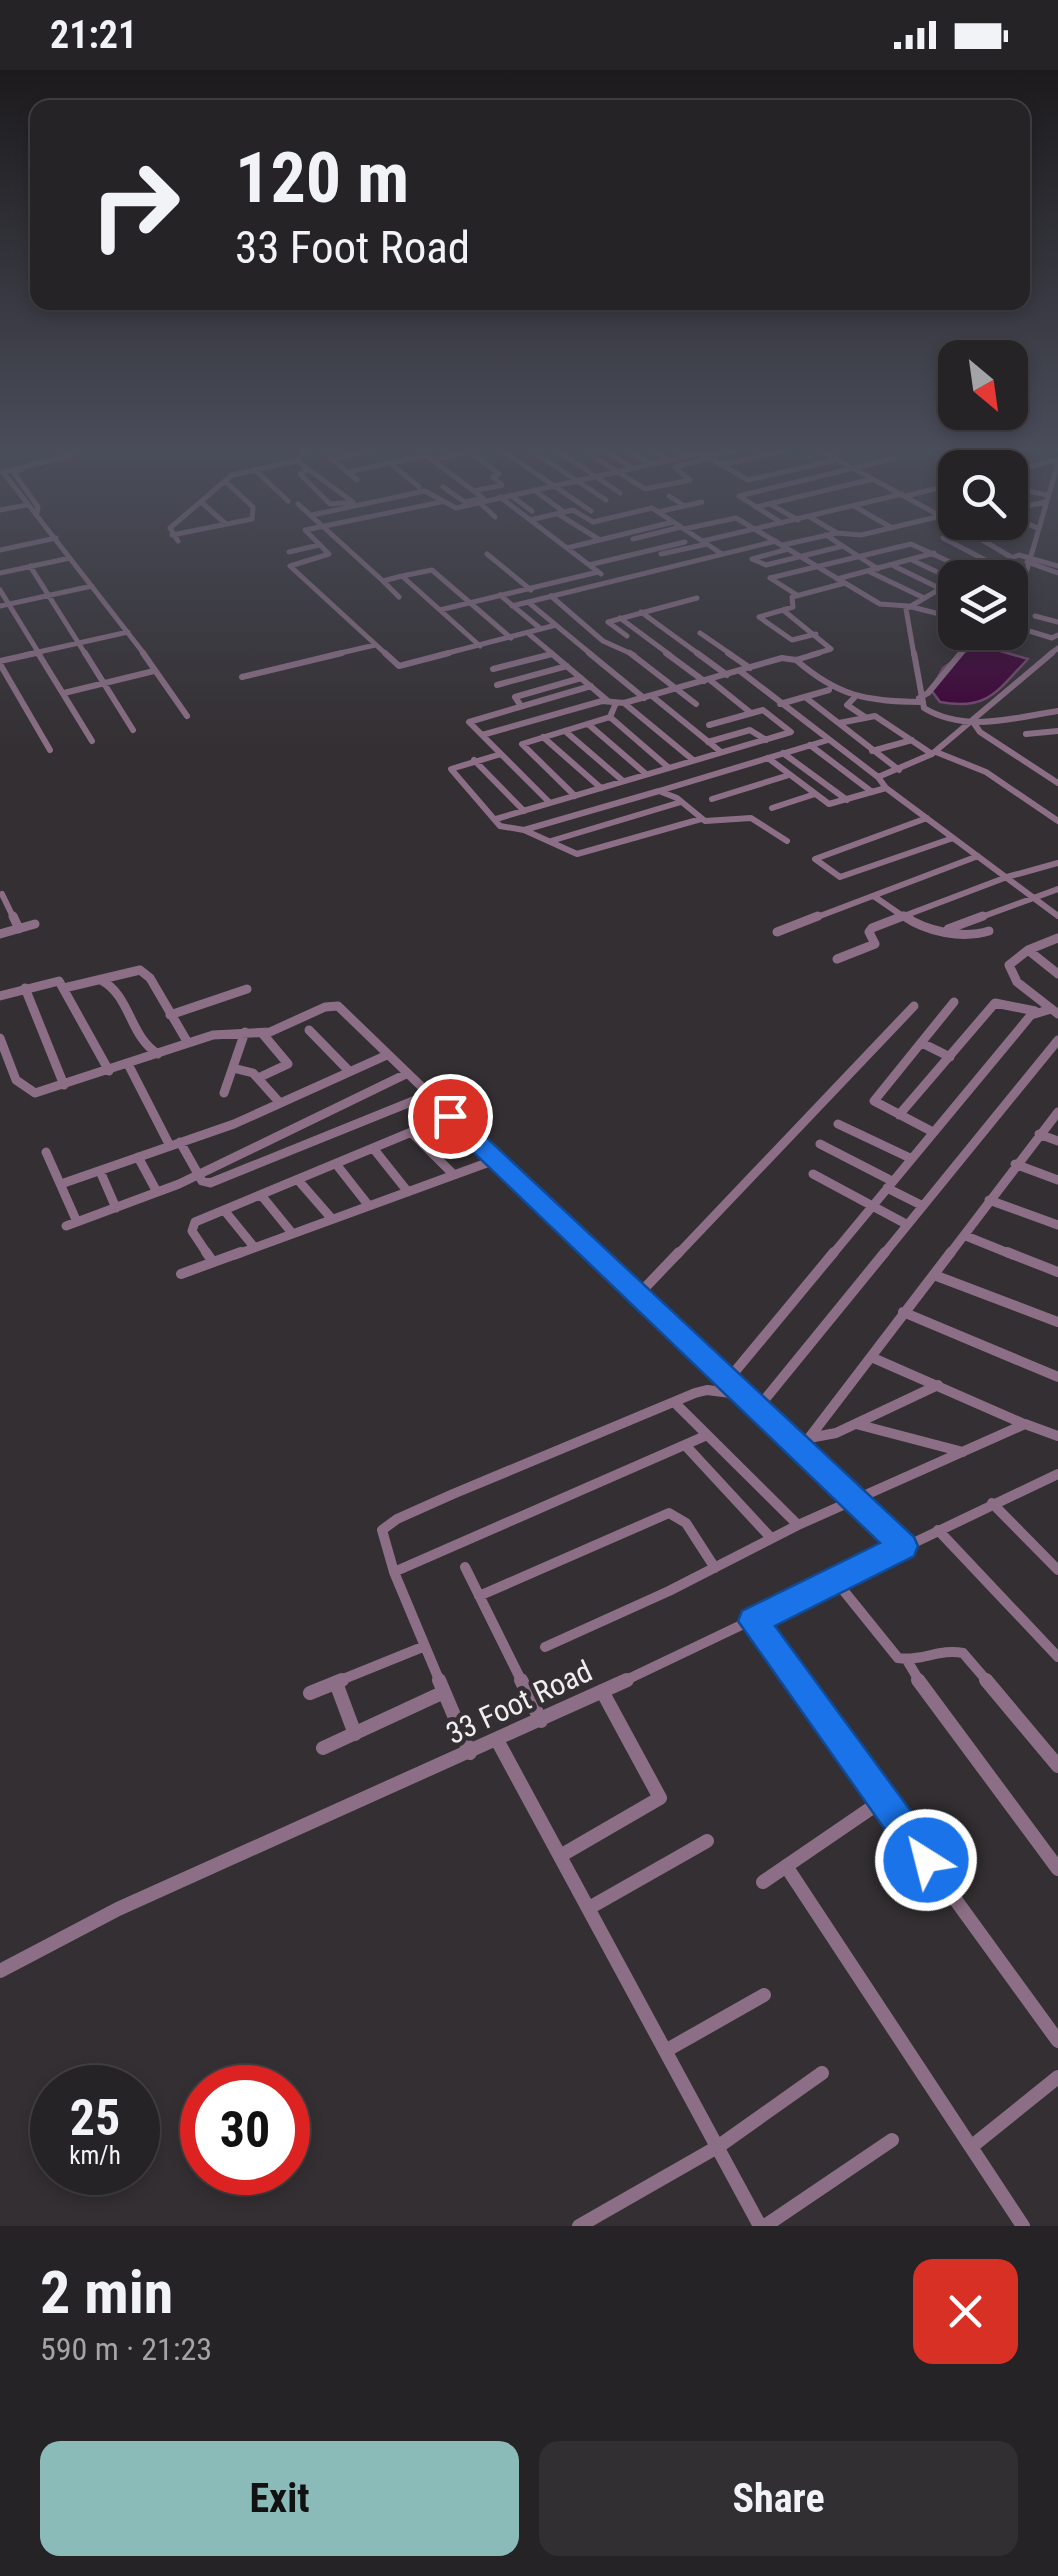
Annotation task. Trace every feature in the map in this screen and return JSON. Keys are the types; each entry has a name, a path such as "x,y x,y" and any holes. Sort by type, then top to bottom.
{"street":[{"path":"0,550 8,548 48,595 134,730"},
{"path":"63,548 188,716"},
{"path":"289,552 308,548"},
{"path":"321,548 328,555 290,566 399,666 556,625"},
{"path":"348,548 398,597"},
{"path":"567,548 611,581"},
{"path":"588,565 661,548"},
{"path":"662,554 685,548"},
{"path":"713,548 722,554"},
{"path":"512,606 722,554 765,548"},
{"path":"776,548 752,559 764,566 836,548"},
{"path":"787,548 882,605 938,614"},
{"path":"846,548 878,569"},
{"path":"767,576 896,548"},
{"path":"921,548 948,560"},
{"path":"961,548 985,560"},
{"path":"996,548 1011,557"},
{"path":"1028,558 1032,548"},
{"path":"837,578 934,553"},
{"path":"487,554 541,598"},
{"path":"0,573 70,558"},
{"path":"1003,560 1028,558 1058,569"},
{"path":"911,560 938,571"},
{"path":"892,566 938,588"},
{"path":"382,581 431,569 511,638"},
{"path":"868,571 922,597"},
{"path":"440,610 598,572"},
{"path":"402,576 480,646"},
{"path":"767,576 797,595"},
{"path":"816,634 789,638 759,617 792,607 792,598 797,595 845,583"},
{"path":"4,605 92,586"},
{"path":"938,589 908,606 906,612 920,700 935,715 972,722 1058,711"},
{"path":"0,590 4,605 39,652 92,740"},
{"path":"500,595 542,629"},
{"path":"551,596 696,704"},
{"path":"627,636 608,622 697,598"},
{"path":"528,602 721,752"},
{"path":"482,735 831,649 783,610"},
{"path":"642,612 727,675"},
{"path":"1035,616 1058,622"},
{"path":"620,618 751,713"},
{"path":"1028,631 1052,638 1058,635"},
{"path":"50,750 0,662 128,632"},
{"path":"610,643 640,632"},
{"path":"700,632 750,668"},
{"path":"528,634 591,686 693,760"},
{"path":"242,676 375,644"},
{"path":"878,777 934,753 1058,648"},
{"path":"796,660 829,690 854,698 920,700 963,650"},
{"path":"492,669 552,654"},
{"path":"1046,655 1058,659"},
{"path":"497,685 567,666"},
{"path":"64,693 154,671"},
{"path":"740,672 878,777 886,788 1058,916"},
{"path":"521,706 515,698 581,678"},
{"path":"550,803 469,721 591,686"},
{"path":"780,704 829,690"},
{"path":"804,697 898,770"},
{"path":"854,698 847,705 865,717"},
{"path":"610,718 616,702"},
{"path":"496,819 791,732 763,710 709,726"},
{"path":"774,718 792,713"},
{"path":"839,724 879,717 934,753 986,772 1058,821"},
{"path":"575,796 522,746 610,718"},
{"path":"610,718 669,768"},
{"path":"972,722 980,732 1058,784"},
{"path":"588,724 646,774"},
{"path":"708,742 750,730 766,740"},
{"path":"1026,734 1058,730"},
{"path":"565,731 623,781"},
{"path":"543,737 600,788"},
{"path":"524,830 828,740"},
{"path":"872,751 912,740"},
{"path":"810,745 872,792"},
{"path":"783,753 847,800"},
{"path":"501,754 451,769 502,827 524,830 576,854 587,854 701,818"},
{"path":"768,758 829,804 886,788"},
{"path":"474,760 524,811"},
{"path":"712,800 790,775"},
{"path":"660,791 710,822 752,818 787,841"},
{"path":"772,808 815,794"},
{"path":"550,841 681,802"},
{"path":"927,818 814,859 840,877 953,838"},
{"path":"777,932 978,856"},
{"path":"837,959 875,944 870,930 1007,877 1058,863"},
{"path":"946,929 1058,888"},
{"path":"875,897 918,926 971,936 989,931"},
{"path":"3,901 19,929"},
{"path":"0,934 35,924"},
{"path":"1054,1012 1010,975 1009,966 1028,950 1058,938"},
{"path":"1045,943 1058,953"},
{"path":"1028,950 1058,974"},
{"path":"64,988 128,970 146,973 188,1044"},
{"path":"0,996 55,980 64,988 108,1071"},
{"path":"100,980 111,985 142,1043 158,1054"},
{"path":"25,988 64,1085"},
{"path":"170,1015 247,989"},
{"path":"931,1131 876,1104 874,1098 954,1002"},
{"path":"899,1115 995,1004 1005,1002 1054,1012"},
{"path":"1,1043 22,1089 35,1093 225,1032 262,1032 338,1006 726,1382 904,1546"},
{"path":"638,1295 914,1006"},
{"path":"726,1382 931,1131 1036,1011"},
{"path":"310,1030 348,1070"},
{"path":"224,1093 245,1032"},
{"path":"258,1078 288,1064 262,1032"},
{"path":"757,1409 968,1145 1058,1040"},
{"path":"922,1043 950,1056"},
{"path":"60,1184 175,1144 387,1056"},
{"path":"128,1064 175,1144 205,1183 216,1182 428,1094"},
{"path":"232,1068 258,1078 280,1102"},
{"path":"46,1152 72,1224 198,1175 406,1074"},
{"path":"798,1447 966,1236 1015,1164 1058,1112"},
{"path":"213,1262 191,1228 224,1210 450,1116"},
{"path":"838,1124 910,1158"},
{"path":"411,1132 454,1175"},
{"path":"1039,1134 1058,1141"},
{"path":"820,1144 923,1206"},
{"path":"373,1148 408,1192"},
{"path":"138,1157 157,1192"},
{"path":"181,1274 495,1160"},
{"path":"336,1164 369,1206"},
{"path":"1015,1164 1058,1180"},
{"path":"100,1171 116,1208"},
{"path":"813,1174 906,1224"},
{"path":"298,1180 332,1219"},
{"path":"261,1195 292,1234"},
{"path":"990,1200 1058,1225"},
{"path":"224,1210 254,1247"},
{"path":"966,1236 1058,1272"},
{"path":"934,1275 1058,1322"},
{"path":"902,1312 1058,1377"},
{"path":"871,1356 1058,1436"},
{"path":"809,1438 827,1436 938,1386"},
{"path":"470,1753 394,1572 382,1538 388,1524 674,1402 707,1390 740,1394"},
{"path":"674,1402 798,1525"},
{"path":"856,1424 894,1437 964,1452"},
{"path":"545,1647 715,1568 770,1538 1025,1424"},
{"path":"394,1572 705,1436"},
{"path":"685,1445 770,1538"},
{"name":"33 Foot Road","path":"0,1971 118,1910 470,1753 1058,1474"},
{"path":"992,1503 1058,1570"},
{"path":"479,1596 670,1513 686,1523 715,1568"},
{"path":"938,1530 1058,1657"},
{"path":"465,1568 540,1720"},
{"path":"835,1580 888,1650 908,1662 926,1693 1058,1869"},
{"path":"753,1621 1058,2042"},
{"path":"310,1693 425,1646"},
{"path":"908,1662 947,1650 963,1653 1058,1766"},
{"path":"336,1683 355,1734"},
{"path":"560,1856 660,1798 602,1691"},
{"path":"323,1748 444,1692"},
{"path":"497,1740 763,2226 892,2140"},
{"path":"763,1882 882,1800"},
{"path":"589,1908 707,1841"},
{"path":"786,1866 1023,2226"},
{"path":"668,2050 764,1995"},
{"path":"579,2226 719,2146 822,2072"},
{"path":"971,2147 1058,2077"}],"shaded area":[{"path":"968,650 997,650 1028,659 990,696 970,704 940,702 931,690 943,668"}],"route":[{"path":"450,1116 726,1382 904,1546 753,1621 926,1860"}]}
